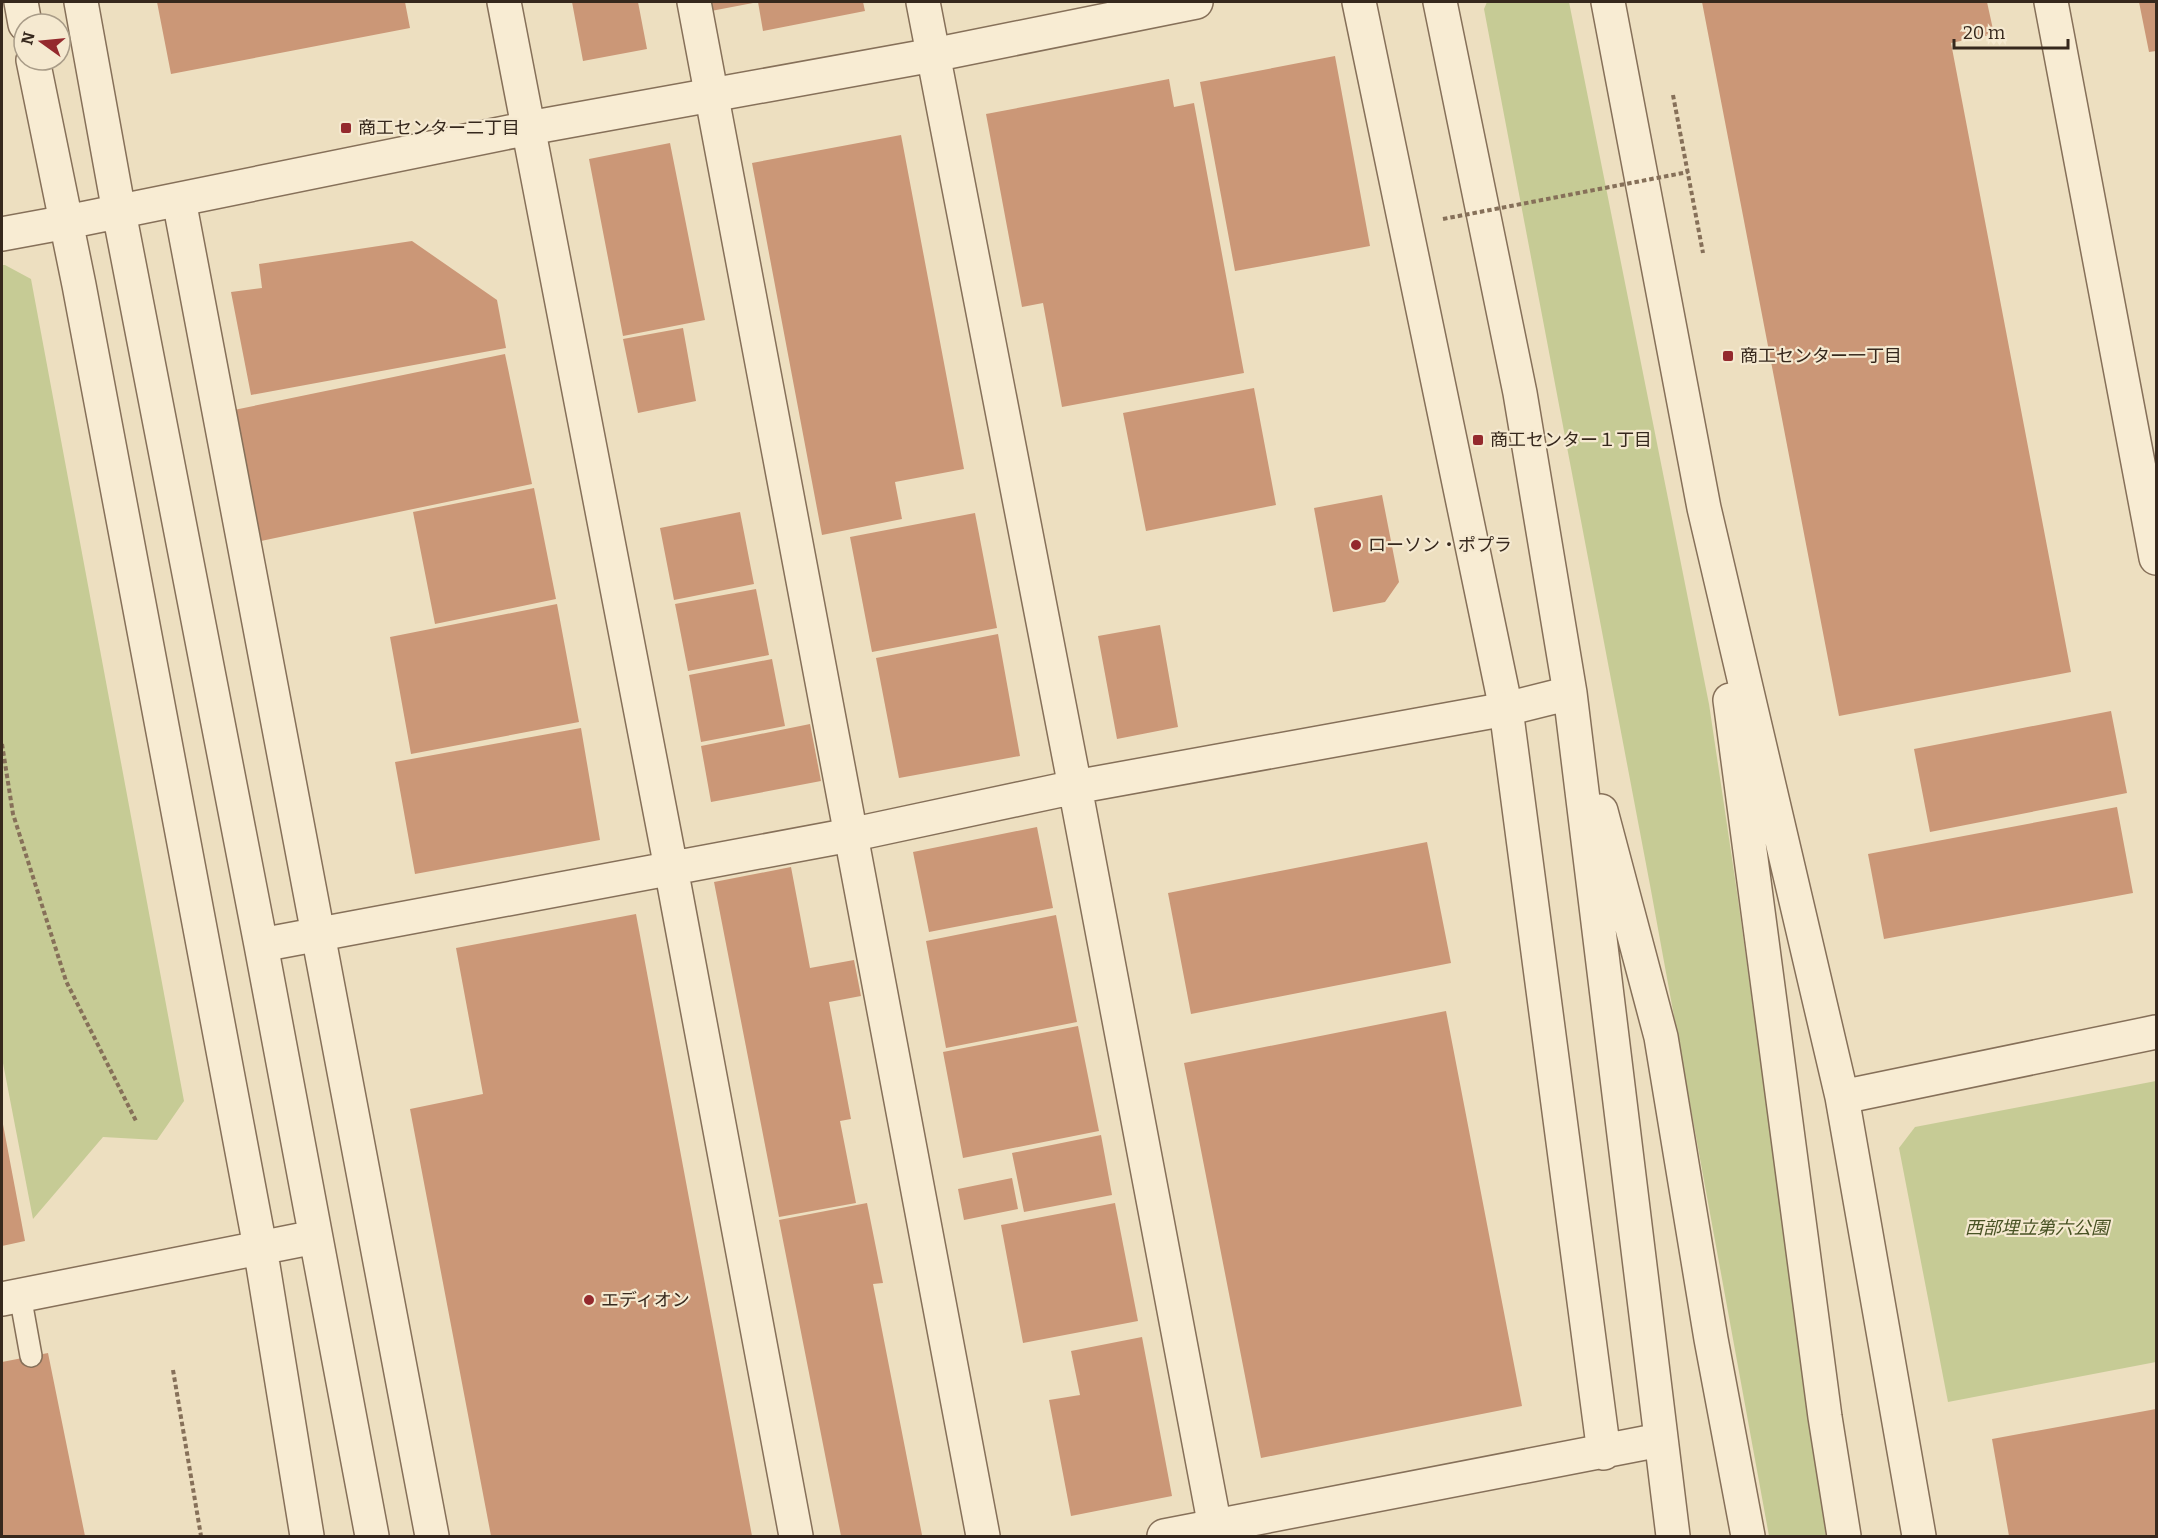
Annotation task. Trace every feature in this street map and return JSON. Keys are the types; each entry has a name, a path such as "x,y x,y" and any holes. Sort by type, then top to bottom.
{"street":[{"path":"81,2 119,212 261,945 372,1536"},
{"path":"504,2 671,868 796,1536"},
{"path":"694,2 983,1536"},
{"path":"923,2 1215,1527"},
{"path":"2,234 529,128 933,55 1196,2"},
{"path":"1359,2 1506,709 1604,1453"},
{"path":"1440,2 1520,393 1570,693 1673,1536"},
{"path":"1608,2 1704,508 1842,1097 1919,1536"},
{"path":"2051,2 2157,558"},
{"path":"36,72 67,222 260,1247 307,1536"},
{"path":"179,200 432,1536"},
{"path":"1704,508 1825,1417 1844,1536"},
{"path":"261,945 850,836 1075,787 1506,709 1570,693"},
{"path":"1570,693 1661,1037 1748,1536"},
{"path":"1842,1097 2157,1032"},
{"path":"11,1297 315,1238"},
{"path":"1164,1536 1604,1453 1660,1440"}],"lane":[{"path":"11,1297 31,1356"}],"path":[{"path":"1673,95 1703,253"},
{"path":"1443,219 1689,175"},
{"path":"2,744 13,814 66,981 136,1121"},
{"path":"173,1370 201,1536"}],"green space":[{"path":"1487,2 1569,2 1709,704 1826,1536 1769,1536 1650,885 1484,9"},
{"path":"2,265 31,279 184,1101 157,1140 103,1137 33,1219 2,1058"},
{"name":"西部埋立第六公園","path":"2156,1081 2156,1362 1948,1402 1899,1148 1915,1127"}],"building":[{"path":"157,2 405,2 410,28 171,74"},
{"path":"572,2 638,2 647,49 583,61"},
{"path":"709,2 753,2 753,3 711,11"},
{"path":"758,2 863,2 865,11 763,31"},
{"path":"1702,2 1987,2 1994,34 1951,43 2071,672 1839,716"},
{"path":"2139,2 2156,2 2156,51 2149,52"},
{"path":"1335,56 1370,246 1235,271 1200,82"},
{"path":"1169,79 1174,107 1194,103 1244,373 1062,407 1043,303 1022,307 986,114"},
{"path":"901,135 964,469 895,482 902,519 822,535 752,163"},
{"path":"670,143 705,320 623,336 589,159"},
{"path":"412,241 497,300 506,348 251,395 231,292 262,288 259,264"},
{"path":"683,328 696,401 638,413 623,339"},
{"path":"505,354 532,484 261,541 234,410"},
{"path":"1254,388 1276,505 1146,531 1123,413"},
{"path":"534,488 556,599 435,624 413,512"},
{"name":"ローソン・ポプラ","path":"1382,495 1399,582 1385,602 1333,612 1314,508"},
{"path":"740,512 754,584 674,600 660,528"},
{"path":"975,513 997,628 872,652 850,537"},
{"path":"756,589 769,655 688,671 675,604"},
{"path":"557,604 579,722 411,754 390,637"},
{"path":"1160,625 1178,727 1117,739 1098,636"},
{"path":"998,634 1020,756 899,778 876,658"},
{"path":"772,659 785,726 701,742 689,675"},
{"path":"2111,711 2127,793 1930,832 1914,749"},
{"path":"810,724 821,781 711,802 701,746"},
{"path":"581,728 600,840 415,874 395,762"},
{"path":"2117,807 2133,893 1884,939 1868,854"},
{"path":"1037,827 1053,908 929,932 913,852"},
{"path":"1427,842 1451,963 1191,1014 1168,893"},
{"path":"791,867 810,968 854,960 861,996 829,1002 851,1119 840,1121 856,1203 779,1217 714,882"},
{"path":"636,914 752,1536 491,1536 410,1109 483,1094 456,948"},
{"path":"1056,915 1077,1022 946,1048 926,941"},
{"path":"1446,1011 1522,1406 1261,1458 1184,1063"},
{"path":"1078,1026 1099,1131 963,1158 943,1052"},
{"path":"2,1119 25,1241 2,1246"},
{"path":"1101,1135 1112,1195 1024,1212 1012,1153"},
{"path":"1012,1178 1018,1209 964,1220 958,1189"},
{"path":"867,1203 883,1283 873,1284 922,1535 841,1536 779,1220"},
{"path":"1115,1203 1138,1321 1023,1343 1001,1225"},
{"path":"1142,1337 1172,1496 1071,1516 1049,1400 1080,1395 1071,1351"},
{"path":"48,1353 85,1536 2,1536 2,1362"},
{"path":"2156,1409 2156,1536 2009,1536 1992,1439"}],"place":[{"name":"商工センター二丁目","path":"346,128"},
{"name":"商工センター一丁目","path":"1728,356"},
{"name":"商工センター１丁目","path":"1478,440"},
{"name":"ローソン・ポプラ","path":"1356,545"},
{"name":"エディオン","path":"589,1300"}]}
